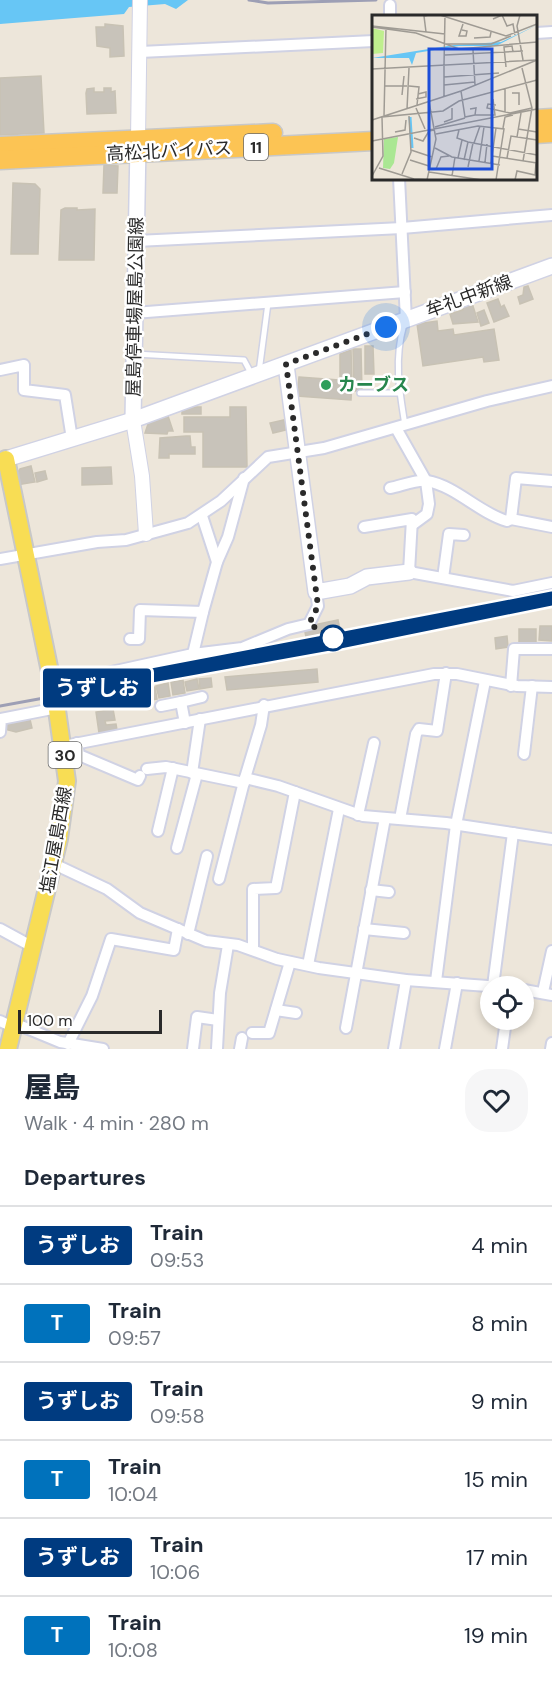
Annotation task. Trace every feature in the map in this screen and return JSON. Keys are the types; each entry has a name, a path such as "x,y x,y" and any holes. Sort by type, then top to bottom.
{"highway":[{"path":"537,119 552,118"},
{"name":"高松北バイパス","path":"0,160 138,146 372,129"},
{"path":"537,134 552,133"},
{"name":"高松北バイパス","path":"0,146 138,146 372,141"}],"main road":[{"name":"屋島停車場屋島公園線","path":"138,146 133,420 286,364"},
{"name":"牟礼中新線","path":"286,364 552,266"},
{"path":"286,364 316,592 350,586 367,577 409,573"},
{"path":"3,460 133,420"},
{"name":"塩江屋島西線","path":"3,460 57,708 70,745 66,795 54,864 33,947 9,1024 8,1049"}],"street":[{"path":"138,146 140,5"},
{"path":"537,33 552,32"},
{"path":"140,52 372,41"},
{"path":"399,180 405,320"},
{"path":"136,241 402,228 552,215"},
{"path":"134,313 405,292"},
{"path":"0,370 24,365 24,390 65,395 72,439"},
{"path":"0,559 97,542 126,540 188,523 202,516 268,457 324,448 487,401 552,386"},
{"path":"133,420 142,476 146,534"},
{"path":"400,427 426,481 429,504 427,514 412,525"},
{"path":"193,654 217,562 228,537 244,477"},
{"path":"511,519 516,478 552,481"},
{"path":"390,488 426,481 458,495 491,516 507,521 511,519 552,527"},
{"path":"202,516 217,562"},
{"path":"364,527 412,519 409,573 513,591 552,584"},
{"path":"443,578 449,534 464,535"},
{"path":"52,685 193,654 242,648 288,629 309,624 318,606 316,592"},
{"path":"130,639 139,639 140,610 203,612"},
{"path":"511,686 514,649 552,650"},
{"path":"400,819 416,734 419,729 437,731 447,673"},
{"path":"70,745 264,705 447,673 511,686 552,687"},
{"path":"436,981 456,825 485,681"},
{"path":"524,754 532,686"},
{"path":"161,706 202,697"},
{"path":"180,702 185,723"},
{"path":"219,879 261,724 264,705"},
{"path":"0,732 1,719 57,708"},
{"path":"177,848 194,773 200,719"},
{"path":"358,815 375,743"},
{"path":"70,745 79,754 138,780 144,772 174,768 295,792 358,815 513,832 552,839"},
{"path":"158,831 174,768"},
{"path":"254,949 253,889 276,888 295,792"},
{"path":"308,965 339,809"},
{"path":"346,1028 385,818"},
{"path":"494,976 513,832"},
{"path":"70,1046 92,996 111,939 174,950 183,932 207,856"},
{"path":"54,864 107,888 140,913 206,941 254,949 290,962 308,965 406,980 480,985"},
{"path":"371,890 389,892"},
{"path":"0,929 33,947"},
{"path":"364,929 404,933"},
{"path":"217,1049 218,1020 228,945"},
{"path":"548,993 552,951"},
{"path":"245,1040 269,1033 290,962"},
{"path":"394,1049 406,980"},
{"path":"445,1049 457,983"},
{"path":"276,1010 296,1013"},
{"path":"193,1049 198,1017 218,1020"},
{"path":"9,1024 70,1046 104,1049"},
{"path":"502,1049 505,1030"},
{"path":"551,1049 552,1043"}],"lane":[{"path":"256,375 268,303"},
{"path":"400,427 397,348 405,320"},
{"path":"134,354 244,360 256,375"},
{"path":"360,393 399,393"}],"water":[{"path":"0,0 188,0 176,9 165,4 129,7 124,14 0,24"}],"building":[{"path":"105,24 123,26 124,56 110,57 110,48 97,46 96,27 105,27"},
{"path":"41,76 44,133 0,135 0,78"},
{"path":"94,88 94,92 104,92 104,88 111,88 111,92 115,91 116,113 87,114 87,89"},
{"path":"104,165 118,166 117,193 103,193"},
{"path":"13,183 35,184 40,189 38,254 11,254"},
{"path":"65,208 95,209 94,260 59,260 61,210"},
{"path":"528,286 533,299 520,304 518,297 523,295 524,287"},
{"path":"498,299 501,307 504,305 509,316 494,322 487,303"},
{"path":"472,303 478,322 453,324 450,314 463,310 462,307"},
{"path":"484,310 489,323 481,326 477,313"},
{"path":"437,321 438,331 453,329 454,335 494,329 499,360 484,362 483,357 423,366 417,324"},
{"path":"365,346 373,346 374,374 365,374"},
{"path":"353,349 361,349 362,391 354,391"},
{"path":"351,350 352,381 340,380 340,354"},
{"path":"299,377 352,381 351,400 297,396"},
{"path":"182,407 201,407 201,414 182,414"},
{"path":"230,407 246,407 247,467 203,467 203,432 184,432 184,417 230,417"},
{"path":"168,416 173,431 168,431 167,434 145,433 149,421"},
{"path":"284,420 286,430 273,433 270,423"},
{"path":"190,436 191,447 195,447 195,454 169,454 169,458 159,458 160,438"},
{"path":"31,466 35,482 17,485 16,476 20,469"},
{"path":"111,467 112,484 82,485 82,468"},
{"path":"45,471 47,479 37,482 35,473"},
{"path":"338,620 340,630 306,637 304,627"},
{"path":"540,626 552,626 552,641 539,640"},
{"path":"519,629 536,629 536,643 519,643"},
{"path":"507,636 508,647 496,649 495,638"},
{"path":"317,669 318,682 227,690 225,677"},
{"path":"211,678 212,687 200,689 199,679"},
{"path":"197,679 199,689 187,691 185,682"},
{"path":"183,680 185,693 173,695 171,682"},
{"path":"168,683 170,696 159,698 156,686"},
{"path":"155,687 157,699 143,701 141,689"},
{"path":"113,709 115,720 105,721 106,725 116,724 117,730 99,733 96,712"},
{"path":"29,715 32,728 16,732 4,729 4,724"}],"railway":[{"path":"249,0 268,3 376,0"},
{"path":"0,706 335,645 552,601"}],"train":[{"name":"うずしお","path":"552,596 152,673 96,688 335,645 552,601"}],"place":[{"name":"カーブス","path":"326,385"}],"route":[{"path":"333,638 309,624 318,606 286,364 386,327"}]}
